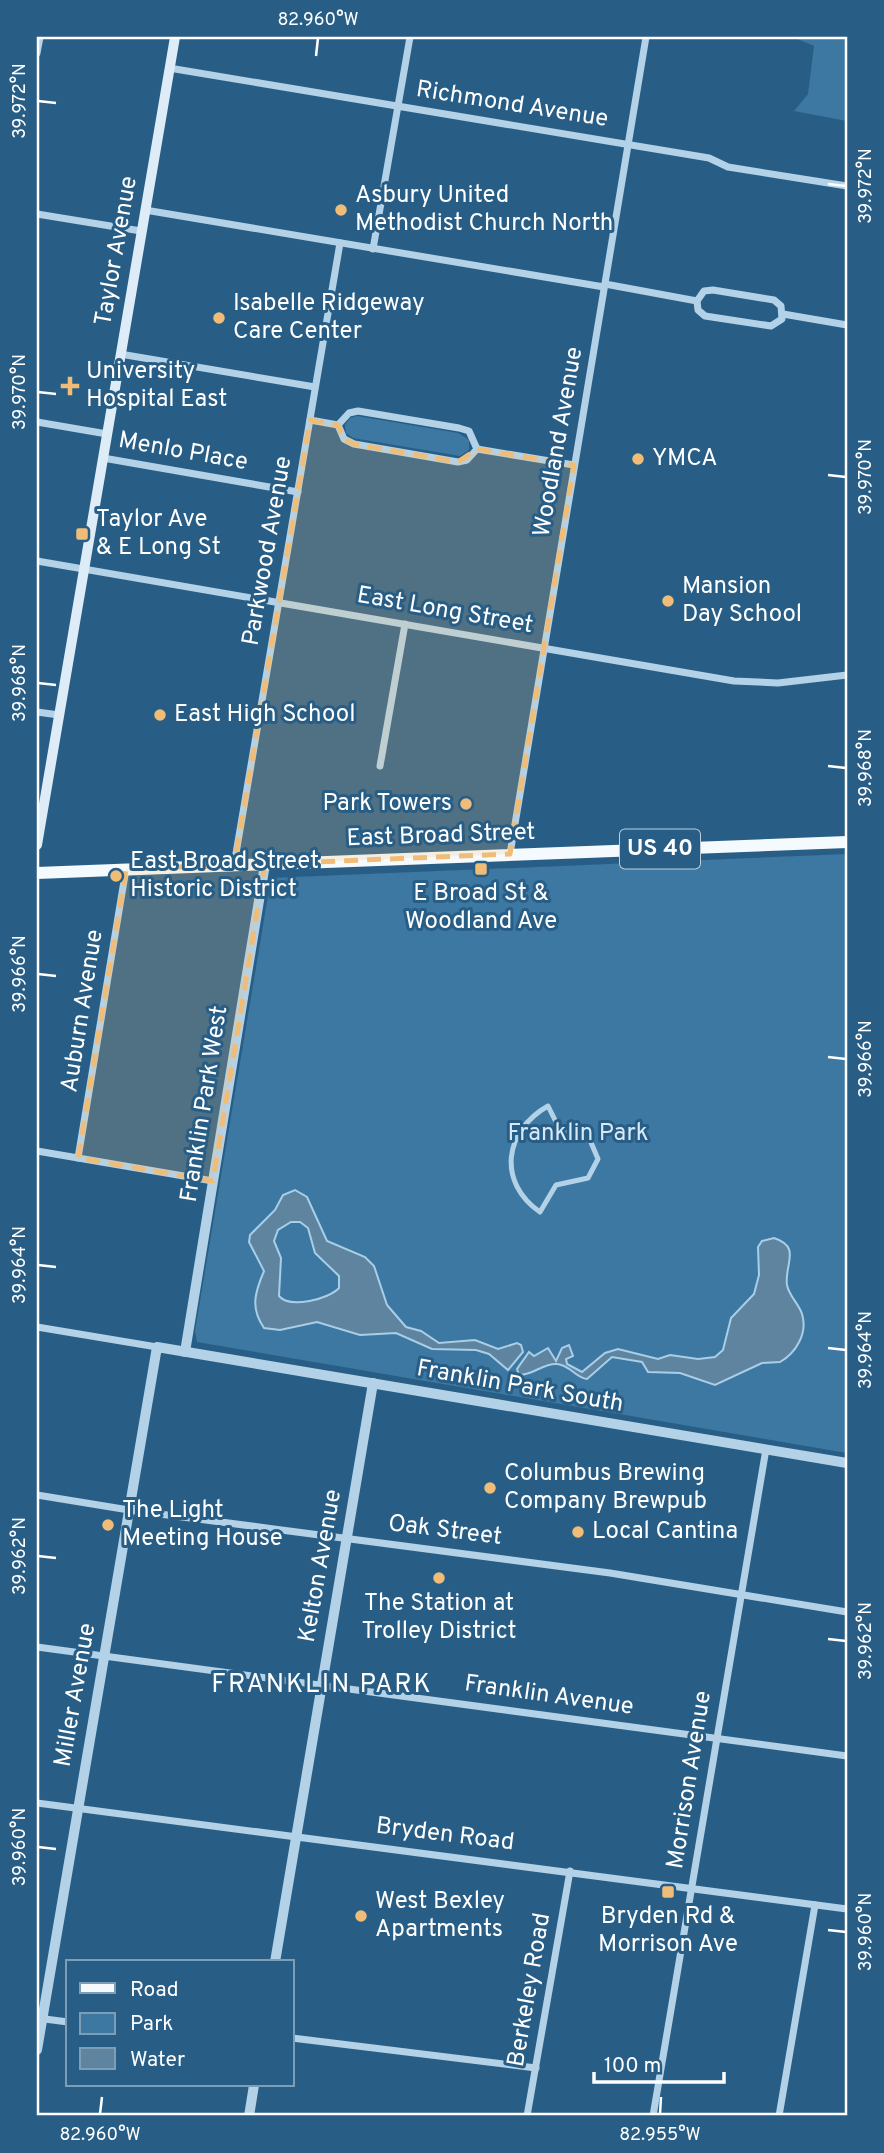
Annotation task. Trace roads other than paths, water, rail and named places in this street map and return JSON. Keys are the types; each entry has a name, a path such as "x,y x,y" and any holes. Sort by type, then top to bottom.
{"main road":[{"name":"Taylor Avenue","path":"37,845 175,37"},
{"name":"East Broad Street","path":"37,873 847,842"}],"street":[{"path":"37,54 40,37"},
{"path":"373,249 410,37"},
{"name":"Woodland Avenue","path":"510,854 646,37"},
{"name":"Richmond Avenue","path":"169,68 709,158 728,167 847,186"},
{"path":"145,210 697,301"},
{"path":"37,214 141,231"},
{"name":"Parkwood Avenue","path":"234,865 340,243"},
{"path":"704,291 724,292 774,300 781,306 783,314 779,322 771,326 705,316 698,310 697,301 704,291"},
{"path":"783,314 847,325"},
{"path":"120,354 315,387"},
{"path":"349,413 371,413 459,428 469,432 477,449 474,456 458,462 354,444 344,439 338,425 349,413"},
{"path":"310,420 338,425"},
{"path":"37,422 107,434"},
{"path":"477,449 574,465"},
{"name":"Menlo Place","path":"103,458 298,492"},
{"name":"East Long Street","path":"37,561 734,681 778,683 847,676"},
{"path":"380,766 405,624"},
{"path":"37,712 59,715"},
{"name":"Franklin Park West","path":"185,1352 265,864"},
{"name":"Auburn Avenue","path":"78,1158 126,869"},
{"path":"548,1106 560,1130 590,1140 598,1159 588,1178 556,1185 540,1212 519,1192 511,1162 513,1145 524,1123 548,1106"},
{"path":"37,1151 213,1181"},
{"path":"37,1327 157,1347"},
{"name":"Franklin Park South","path":"157,1347 847,1463"},
{"name":"Miller Avenue","path":"37,2050 39,2019 157,1347"},
{"name":"Kelton Avenue","path":"275,1960 373,1383"},
{"name":"Morrison Avenue","path":"653,2116 766,1450"},
{"name":"Oak Street","path":"37,1495 129,1510 610,1573 847,1612"},
{"name":"Franklin Avenue","path":"37,1647 847,1756"},
{"name":"Bryden Road","path":"37,1803 847,1909"},
{"name":"Berkeley Road","path":"527,2116 570,1871"},
{"path":"779,2116 815,1905"},
{"path":"39,2019 66,2022"},
{"path":"294,2038 536,2068"},
{"path":"249,2116 254,2086"}],"water":[{"path":"295,1190 307,1197 327,1241 365,1257 374,1266 387,1305 406,1327 421,1331 439,1343 475,1340 498,1349 517,1343 521,1345 523,1352 508,1370 489,1354 476,1350 432,1349 396,1333 360,1335 317,1322 280,1330 264,1328 257,1314 255,1300 264,1271 249,1242 250,1235 275,1210 283,1195","holes":["291,1222 300,1222 308,1228 315,1253 339,1276 339,1288 319,1299 292,1302 279,1296 281,1258 274,1241 278,1230"]},
{"path":"774,1238 787,1246 790,1252 787,1285 801,1310 803,1321 802,1335 796,1348 780,1362 762,1363 715,1385 680,1373 648,1372 642,1362 612,1357 587,1379 557,1364 519,1375 517,1369 529,1352 534,1356 548,1348 556,1361 562,1348 569,1345 573,1356 566,1359 567,1364 582,1372 605,1353 618,1349 658,1359 670,1355 698,1359 715,1357 723,1350 731,1318 754,1294 759,1275 758,1247 762,1241"}],"place":[{"name":"Asbury United Methodist Church North","path":"341,210"},
{"name":"Isabelle Ridgeway Care Center","path":"219,318"},
{"name":"University Hospital East","path":"70,386"},
{"name":"YMCA","path":"638,459"},
{"name":"Taylor Ave & E Long St","path":"82,534"},
{"name":"Mansion Day School","path":"668,601"},
{"name":"East High School","path":"160,715"},
{"name":"Park Towers","path":"466,804"},
{"name":"E Broad St & Woodland Ave","path":"481,869"},
{"name":"East Broad Street Historic District","path":"116,876"},
{"name":"Columbus Brewing Company Brewpub","path":"490,1488"},
{"name":"The Light Meeting House","path":"108,1525"},
{"name":"Local Cantina","path":"578,1532"},
{"name":"The Station at Trolley District","path":"439,1578"},
{"name":"Bryden Rd & Morrison Ave","path":"668,1892"},
{"name":"West Bexley Apartments","path":"361,1916"}],"district":[{"name":"FRANKLIN PARK","path":"322,1685"}],"park label":[{"name":"Franklin Park","path":"578,1134"}]}
